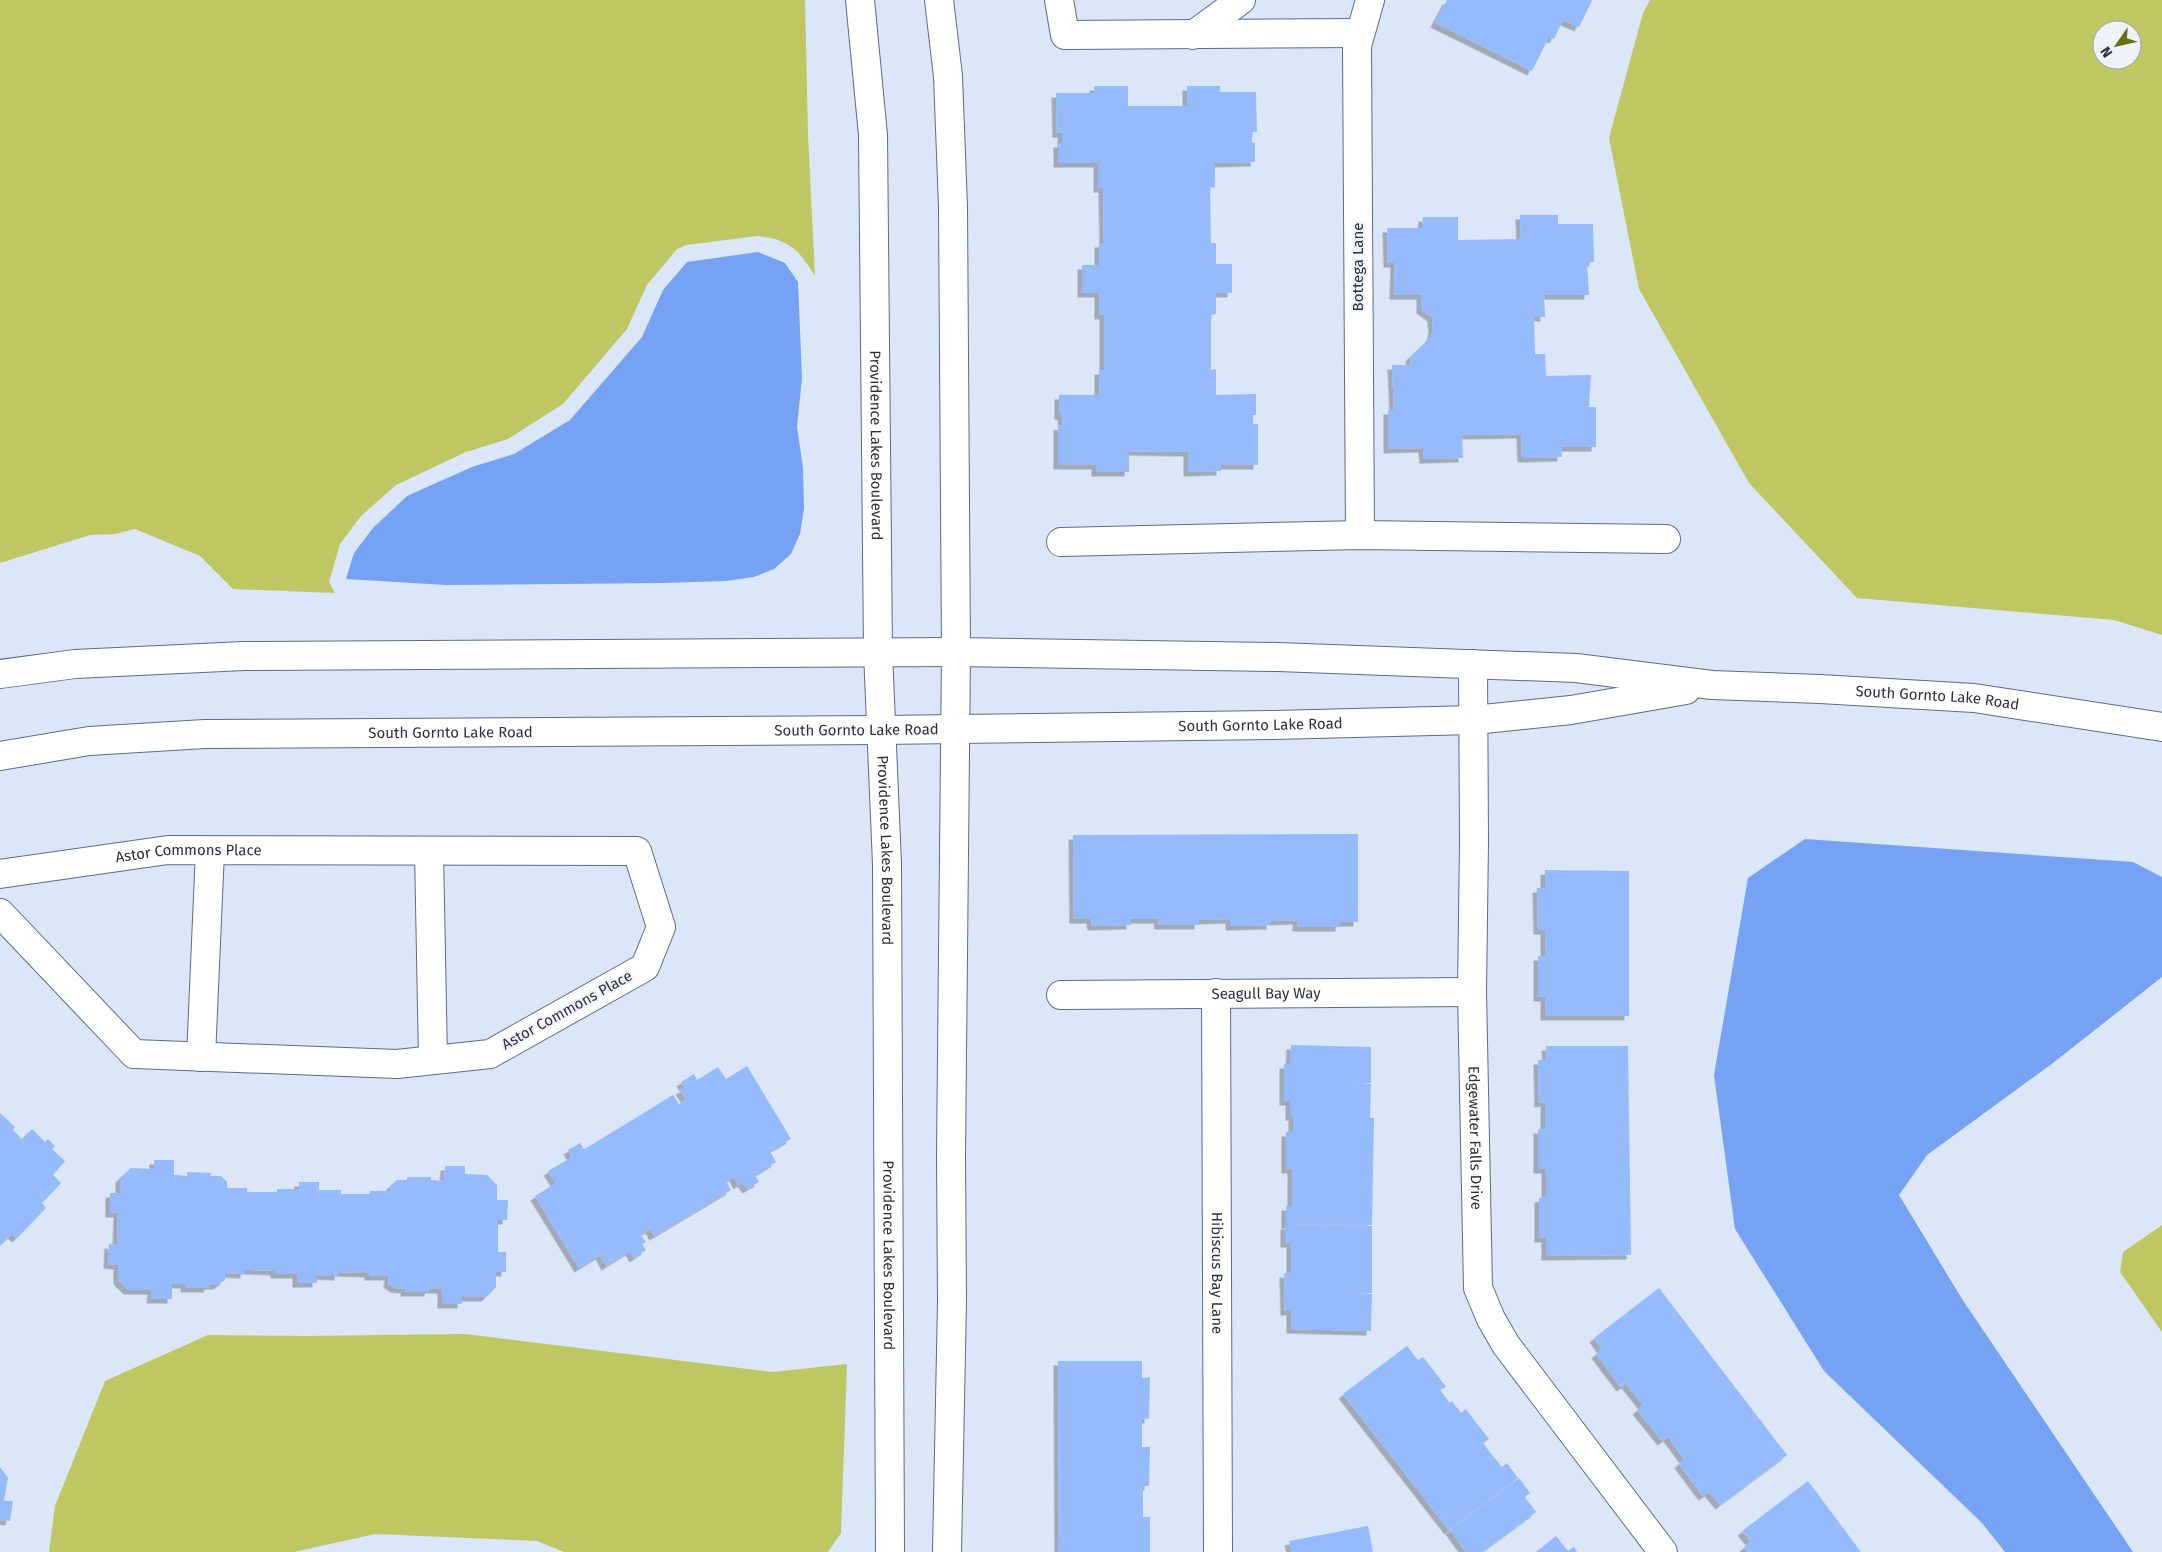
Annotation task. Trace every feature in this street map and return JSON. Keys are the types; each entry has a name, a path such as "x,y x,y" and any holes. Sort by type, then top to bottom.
{"street":[{"name":"Providence Lakes Boulevard","path":"860,0 873,135 878,652 887,873 890,1552"},
{"path":"939,0 948,76 953,207 956,652 951,1146 952,1301 947,1552"},
{"path":"1059,0 1065,35 1360,34"},
{"path":"1193,35 1241,0"},
{"name":"Bottega Lane","path":"1360,535 1357,46 1370,0"},
{"path":"1061,542 1360,535 1666,539"},
{"name":"South Gornto Lake Road","path":"0,674 76,664 244,656 956,652 1278,657 1576,668 1712,685 1974,698 2162,727"},
{"name":"Edgewater Falls Drive","path":"1473,664 1474,842 1472,992 1478,1288 1491,1318 1506,1345 1663,1552"},
{"name":"South Gornto Lake Road","path":"0,756 89,741 205,734 881,730 1274,725 1474,720 1571,710 1712,685"},
{"name":"Astor Commons Place","path":"0,874 168,850 637,851 661,927 645,967 490,1054 397,1064 134,1054 0,913"},
{"path":"201,1057 210,851"},
{"path":"429,851 433,1060"},
{"name":"Seagull Bay Way","path":"1061,995 1472,992"},
{"name":"Hibiscus Bay Lane","path":"1216,993 1218,1552"}],"green space":[{"path":"0,0 805,0 808,135 815,276 804,259 792,247 768,237 757,236 686,245 677,249 647,285 627,329 563,404 508,439 466,452 396,485 361,516 340,544 329,582 335,593 233,589 200,556 135,529 115,534 90,535 0,563"},
{"path":"1650,0 2162,0 2162,635 2114,620 1857,598 1749,483 1639,289 1609,138 1643,13"},
{"path":"2162,1225 2162,1332 2120,1272 2123,1252"},
{"path":"465,1334 773,1372 847,1364 841,1533 828,1552 564,1552 537,1541 375,1534 294,1552 49,1552 55,1506 105,1381 208,1335"}],"water":[{"path":"758,252 785,263 798,282 802,378 797,427 803,468 804,508 800,534 791,554 774,569 754,577 726,581 663,583 446,585 346,579 354,553 373,528 407,496 472,467 514,454 570,420 642,337 663,290 687,262"},
{"path":"1805,839 2133,862 2162,877 2162,977 2053,1063 1927,1155 1899,1195 1962,1299 2133,1552 2005,1552 1982,1523 1824,1371 1735,1229 1714,1075 1748,878"}],"building":[{"path":"1447,0 1592,1 1579,27 1563,20 1554,39 1549,37 1532,71 1435,23"},
{"path":"1094,86 1128,86 1128,106 1187,106 1187,86 1220,86 1220,92 1256,92 1257,132 1252,132 1252,142 1255,143 1255,162 1215,163 1215,188 1210,187 1211,243 1216,243 1216,264 1232,264 1232,293 1216,293 1216,314 1211,315 1211,370 1216,369 1216,395 1256,394 1256,415 1253,415 1253,424 1258,424 1258,465 1221,465 1221,471 1188,472 1188,452 1129,451 1129,472 1096,472 1096,465 1058,465 1058,426 1063,425 1062,415 1059,415 1059,395 1099,395 1099,370 1104,370 1104,315 1099,315 1099,293 1082,293 1082,265 1099,265 1099,243 1104,243 1103,188 1098,188 1098,163 1058,163 1058,143 1062,143 1062,133 1057,133 1056,93 1095,93"},
{"path":"1520,215 1558,215 1558,224 1593,224 1594,262 1587,262 1589,295 1544,295 1545,317 1534,317 1535,354 1545,354 1546,376 1591,375 1589,407 1596,407 1596,447 1561,447 1562,457 1522,458 1521,434 1462,435 1463,458 1424,459 1423,448 1388,449 1388,410 1394,410 1392,365 1411,365 1410,357 1431,337 1433,329 1432,317 1421,309 1421,295 1394,295 1395,263 1388,263 1387,228 1422,228 1423,217 1458,217 1458,240 1521,239"},
{"path":"1358,834 1358,922 1340,922 1340,927 1297,927 1297,920 1271,921 1271,925 1230,926 1230,919 1199,920 1199,925 1159,925 1158,919 1131,919 1131,925 1092,926 1091,919 1074,919 1073,835"},
{"path":"1545,870 1629,871 1629,1016 1545,1016 1545,997 1538,997 1538,956 1545,956 1545,930 1538,930 1537,888 1545,888"},
{"path":"1291,1045 1371,1047 1371,1083 1355,1084 1371,1084 1370,1118 1374,1118 1372,1225 1286,1224 1286,1206 1292,1206 1292,1169 1286,1169 1286,1132 1293,1132 1293,1116 1290,1116 1290,1101 1284,1101 1284,1064 1290,1064"},
{"path":"1546,1046 1628,1046 1631,1255 1546,1256 1546,1238 1539,1238 1539,1198 1546,1197 1546,1169 1538,1169 1538,1129 1545,1130 1545,1102 1539,1103 1538,1060 1547,1060"},
{"path":"747,1066 791,1139 770,1151 776,1162 755,1175 759,1182 747,1189 742,1182 738,1185 734,1177 726,1182 731,1190 654,1236 650,1229 641,1235 646,1242 642,1244 646,1250 634,1258 630,1251 606,1266 600,1255 579,1268 535,1196 556,1183 548,1171 572,1157 568,1150 580,1143 584,1149 588,1147 673,1095 679,1104 686,1099 680,1090 685,1088 681,1082 694,1074 697,1080 718,1067 726,1079"},
{"path":"0,1113 15,1127 13,1130 22,1139 32,1129 45,1142 48,1139 55,1146 52,1149 65,1161 53,1175 61,1183 42,1203 46,1208 17,1238 12,1234 0,1246"},
{"path":"154,1160 174,1160 174,1175 187,1176 187,1172 211,1173 210,1176 221,1176 227,1182 227,1188 247,1188 247,1192 277,1192 277,1189 299,1189 299,1182 319,1182 319,1190 341,1190 341,1194 370,1194 370,1191 390,1191 391,1185 397,1180 407,1180 407,1177 431,1177 431,1180 444,1181 445,1166 465,1166 465,1174 487,1175 497,1185 497,1200 508,1200 507,1220 498,1220 498,1252 506,1252 506,1272 496,1272 496,1287 486,1297 462,1297 462,1304 442,1304 442,1289 429,1289 429,1292 405,1292 405,1289 395,1288 388,1283 389,1276 369,1276 369,1273 339,1272 339,1276 317,1275 317,1283 297,1283 297,1274 275,1274 275,1271 254,1270 245,1270 245,1274 225,1273 225,1280 218,1285 209,1285 208,1288 185,1288 185,1284 172,1284 172,1299 151,1299 152,1290 128,1290 118,1280 118,1265 108,1264 109,1244 117,1245 118,1213 110,1213 110,1193 120,1193 120,1178 131,1168 154,1169"},
{"path":"1285,1225 1372,1226 1372,1293 1340,1293 1372,1294 1371,1331 1291,1329 1291,1311 1285,1311 1284,1273 1291,1274 1291,1243 1285,1243"},
{"path":"1659,1288 1787,1455 1720,1505 1709,1492 1703,1496 1679,1464 1684,1459 1668,1437 1662,1441 1637,1410 1643,1405 1626,1384 1621,1387 1596,1354 1602,1349 1594,1338"},
{"path":"1407,1346 1418,1360 1423,1357 1446,1387 1440,1390 1450,1403 1452,1401 1461,1413 1466,1409 1489,1439 1483,1443 1502,1467 1507,1463 1518,1478 1449,1530 1343,1394"},
{"path":"1058,1361 1142,1361 1142,1378 1150,1377 1149,1419 1142,1418 1142,1447 1150,1447 1149,1486 1143,1486 1143,1517 1150,1517 1150,1552 1059,1552"},
{"path":"0,1467 8,1478 4,1501 13,1501 10,1521 0,1520"},
{"path":"1519,1478 1530,1493 1525,1497 1536,1512 1482,1552 1466,1552 1450,1530"},
{"path":"1808,1481 1861,1552 1748,1552 1744,1547 1751,1542 1742,1531"},
{"path":"1368,1526 1373,1552 1292,1552 1289,1541"},
{"path":"1556,1536 1568,1551 1574,1547 1577,1552 1536,1552"}]}
